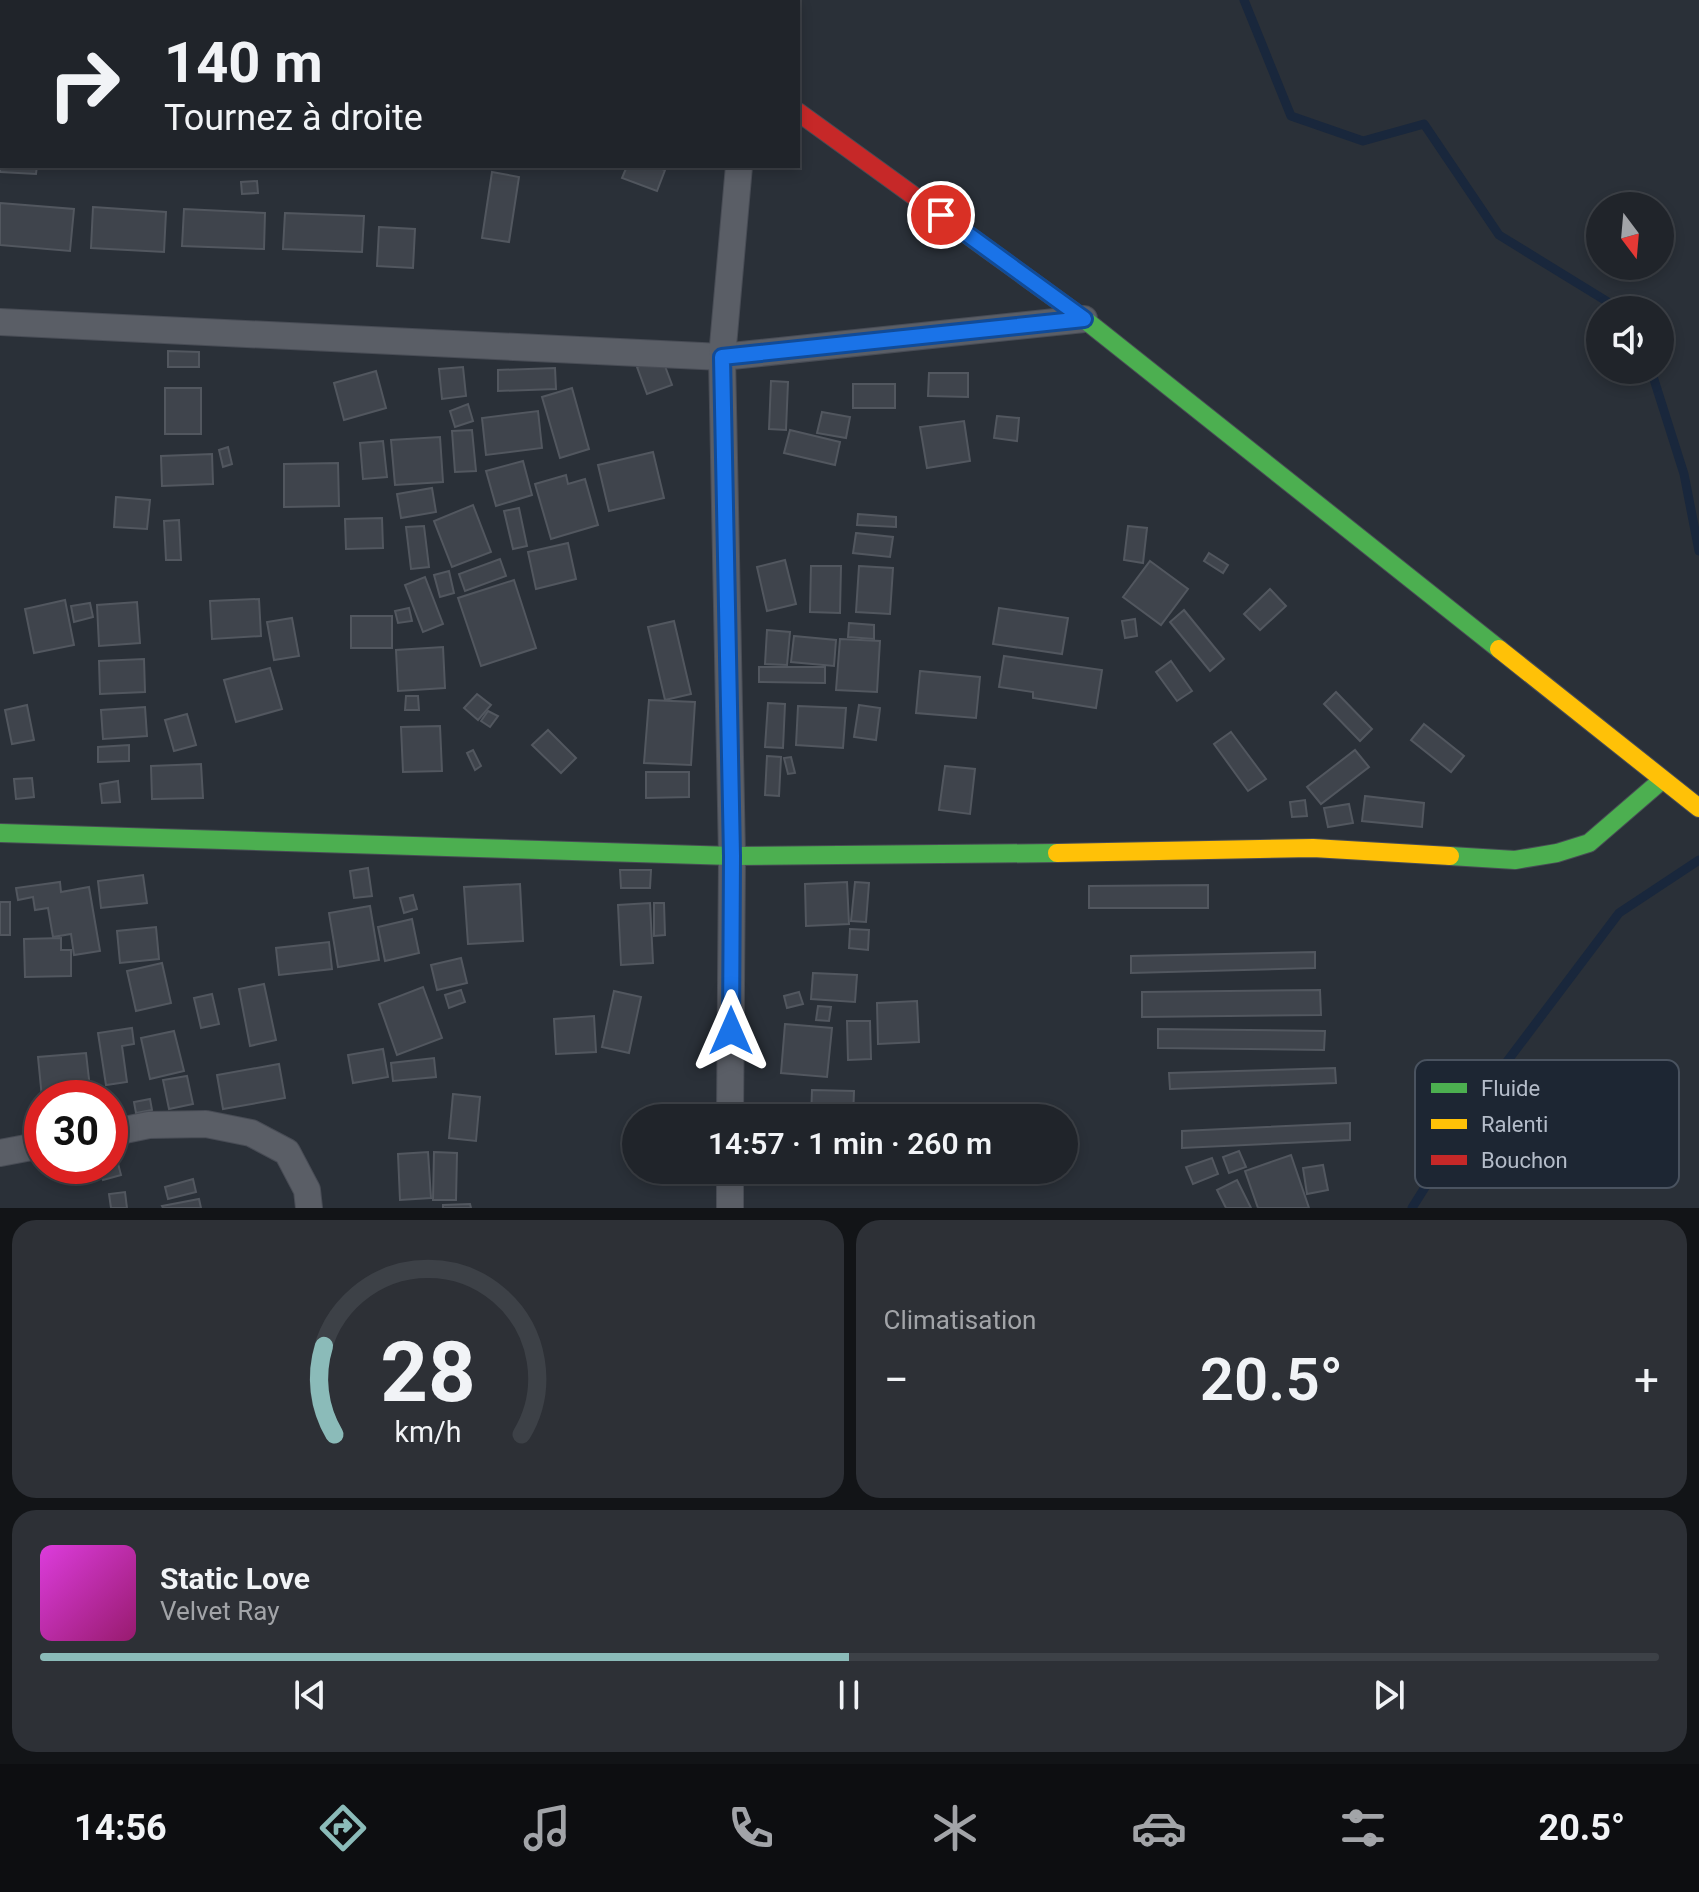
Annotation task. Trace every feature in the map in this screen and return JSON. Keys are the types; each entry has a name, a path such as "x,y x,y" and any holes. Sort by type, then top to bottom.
{"main road":[{"path":"800,113 1084,319 1699,808"},
{"path":"0,833 732,856 1313,848 1515,860 1557,853 1589,843 1662,780"}],"street":[{"path":"730,1104 732,856 722,357 739,168"},
{"path":"0,322 722,357 1084,319"},
{"path":"128,1129 149,1125 206,1124 251,1133 287,1152 307,1190 309,1208"},
{"path":"0,1153 24,1148"},
{"path":"730,1184 730,1208"}],"building":[{"path":"0,168 37,168 36,174 0,172"},
{"path":"626,168 665,170 657,191 622,178"},
{"path":"492,172 519,177 509,242 482,238"},
{"path":"257,181 258,193 242,194 241,182"},
{"path":"0,203 74,209 70,251 0,245"},
{"path":"93,207 166,212 164,252 91,248"},
{"path":"184,209 265,213 264,249 182,246"},
{"path":"285,213 364,216 362,252 283,249"},
{"path":"379,227 415,229 413,268 377,266"},
{"path":"168,351 199,352 199,367 168,367"},
{"path":"662,358 672,385 647,394 637,367"},
{"path":"463,367 466,396 442,399 439,369"},
{"path":"555,368 556,389 498,391 498,370"},
{"path":"376,371 386,408 344,420 334,383"},
{"path":"929,373 968,373 968,397 928,396"},
{"path":"771,381 788,382 786,430 769,429"},
{"path":"853,384 895,384 895,408 853,408"},
{"path":"165,388 201,388 201,434 165,434"},
{"path":"572,388 589,449 560,458 542,397"},
{"path":"468,404 473,421 455,427 450,411"},
{"path":"538,411 542,448 486,455 482,418"},
{"path":"822,412 850,417 846,438 817,433"},
{"path":"997,416 1019,418 1017,441 994,438"},
{"path":"964,421 970,461 927,468 920,427"},
{"path":"472,430 476,471 455,472 452,431"},
{"path":"790,430 840,442 835,465 784,453"},
{"path":"440,437 443,482 395,485 391,440"},
{"path":"383,441 387,477 363,479 360,443"},
{"path":"228,447 232,464 223,467 219,450"},
{"path":"653,452 664,498 609,511 598,465"},
{"path":"212,454 213,484 162,486 161,456"},
{"path":"523,461 532,495 496,506 486,471"},
{"path":"338,463 339,506 284,507 284,464"},
{"path":"566,475 568,484 585,479 598,525 551,539 535,484"},
{"path":"432,488 436,512 401,518 397,494"},
{"path":"116,497 150,500 147,529 114,527"},
{"path":"473,505 491,552 452,567 434,521"},
{"path":"519,508 527,546 513,549 504,511"},
{"path":"858,514 896,517 896,527 857,525"},
{"path":"382,518 383,548 346,549 345,519"},
{"path":"179,520 181,560 166,560 164,521"},
{"path":"424,526 429,567 411,569 406,527"},
{"path":"1128,526 1147,528 1143,563 1124,560"},
{"path":"856,533 893,537 890,557 853,553"},
{"path":"568,543 576,579 536,589 528,552"},
{"path":"1209,553 1228,565 1223,573 1204,561"},
{"path":"500,559 506,576 465,591 459,574"},
{"path":"785,560 796,604 767,611 757,567"},
{"path":"1150,561 1188,589 1161,625 1123,597"},
{"path":"811,566 841,566 840,613 810,612"},
{"path":"859,566 893,568 890,614 856,612"},
{"path":"449,571 454,593 440,597 434,575"},
{"path":"425,577 443,624 423,632 405,585"},
{"path":"514,580 536,648 481,666 458,598"},
{"path":"1270,589 1286,606 1260,630 1244,614"},
{"path":"259,599 261,636 212,639 210,601"},
{"path":"65,600 74,645 34,653 25,609"},
{"path":"137,602 140,643 99,646 97,605"},
{"path":"90,603 93,617 74,622 71,606"},
{"path":"409,608 412,621 398,623 395,611"},
{"path":"999,608 1068,618 1062,654 993,644"},
{"path":"1184,610 1224,659 1210,671 1170,622"},
{"path":"351,616 392,616 392,648 351,648"},
{"path":"292,618 299,656 274,660 267,622"},
{"path":"1135,619 1137,636 1125,638 1122,621"},
{"path":"674,621 691,694 665,700 648,627"},
{"path":"849,623 874,625 874,639 848,637"},
{"path":"767,630 790,632 787,665 765,664"},
{"path":"794,636 836,640 834,666 791,662"},
{"path":"840,639 880,641 877,692 836,690"},
{"path":"443,647 445,688 398,691 396,650"},
{"path":"1004,656 1102,670 1096,708 1033,698 1033,692 999,687"},
{"path":"144,659 145,692 100,694 99,661"},
{"path":"1171,661 1192,691 1177,701 1156,672"},
{"path":"759,667 825,667 825,683 759,682"},
{"path":"270,668 282,709 236,722 224,680"},
{"path":"920,671 980,677 976,718 916,713"},
{"path":"1336,692 1372,729 1360,741 1324,704"},
{"path":"477,694 491,705 478,720 464,708"},
{"path":"406,696 418,696 419,710 405,710"},
{"path":"649,700 695,702 691,765 644,763"},
{"path":"768,703 785,704 783,748 765,747"},
{"path":"27,705 34,740 12,744 5,710"},
{"path":"859,705 880,708 876,740 854,737"},
{"path":"798,706 846,708 843,748 796,745"},
{"path":"145,707 147,736 103,739 101,710"},
{"path":"488,711 498,716 490,727 481,721"},
{"path":"187,714 196,745 174,751 165,720"},
{"path":"1424,724 1464,756 1451,772 1411,740"},
{"path":"440,726 442,771 403,772 401,727"},
{"path":"548,730 576,758 561,773 532,745"},
{"path":"1231,732 1266,779 1248,791 1214,744"},
{"path":"129,745 129,761 98,762 98,747"},
{"path":"473,750 481,766 475,770 467,753"},
{"path":"1355,750 1369,767 1321,804 1307,787"},
{"path":"767,756 781,757 779,796 765,795"},
{"path":"791,757 795,773 788,774 784,758"},
{"path":"201,764 203,798 152,799 151,766"},
{"path":"945,766 975,769 970,814 939,810"},
{"path":"646,772 689,772 689,797 646,798"},
{"path":"32,778 34,797 16,799 14,779"},
{"path":"118,781 120,802 102,803 100,784"},
{"path":"1365,796 1424,803 1422,827 1362,821"},
{"path":"1305,800 1307,816 1292,817 1290,802"},
{"path":"1349,804 1353,823 1328,827 1324,808"},
{"path":"368,868 372,896 354,898 350,871"},
{"path":"620,870 651,870 650,888 621,888"},
{"path":"143,875 147,903 101,908 98,881"},
{"path":"60,882 61,892 89,887 100,951 74,955 71,934 53,937 48,908 35,910 33,897 18,900 16,888"},
{"path":"847,882 849,924 806,926 805,884"},
{"path":"855,882 869,883 866,922 851,921"},
{"path":"520,884 523,941 468,944 464,887"},
{"path":"1208,885 1208,908 1089,908 1089,886"},
{"path":"413,895 417,909 404,913 400,898"},
{"path":"0,902 10,902 10,935 0,935"},
{"path":"650,903 653,963 621,965 618,905"},
{"path":"654,903 664,903 665,935 654,936"},
{"path":"370,906 379,960 338,967 329,913"},
{"path":"412,919 419,953 385,961 378,927"},
{"path":"156,927 159,959 120,963 117,931"},
{"path":"850,929 869,930 868,950 849,948"},
{"path":"61,938 61,950 71,950 71,976 25,977 24,939"},
{"path":"329,942 332,969 279,975 276,948"},
{"path":"1315,952 1315,968 1131,973 1131,956"},
{"path":"461,958 467,983 437,990 431,965"},
{"path":"162,963 171,1003 136,1011 127,971"},
{"path":"813,973 857,975 855,1002 811,999"},
{"path":"264,984 276,1040 250,1046 239,989"},
{"path":"423,987 442,1038 397,1055 379,1004"},
{"path":"461,990 465,1002 449,1008 445,995"},
{"path":"1320,990 1321,1015 1142,1017 1142,992"},
{"path":"614,991 641,997 629,1053 602,1047"},
{"path":"799,992 803,1004 787,1008 784,996"},
{"path":"212,994 219,1024 201,1028 194,998"},
{"path":"917,1001 919,1042 878,1044 877,1003"},
{"path":"818,1006 831,1007 829,1021 816,1020"},
{"path":"594,1016 596,1052 556,1054 554,1019"},
{"path":"847,1021 870,1021 871,1059 848,1060"},
{"path":"785,1024 832,1028 827,1077 781,1073"},
{"path":"132,1028 134,1044 122,1046 127,1080 105,1080 98,1033"},
{"path":"1158,1029 1325,1031 1324,1050 1158,1048"},
{"path":"174,1031 184,1071 150,1079 141,1038"},
{"path":"383,1049 388,1077 353,1083 348,1055"},
{"path":"86,1053 89,1080 40,1080 38,1057"},
{"path":"434,1058 436,1077 393,1081 391,1063"},
{"path":"279,1064 285,1098 223,1109 217,1075"},
{"path":"1335,1068 1336,1083 1170,1089 1169,1073"},
{"path":"187,1076 193,1104 169,1109 163,1080"},
{"path":"812,1090 854,1091 854,1104 812,1104"},
{"path":"453,1094 480,1097 476,1141 449,1138"},
{"path":"150,1099 152,1110 136,1113 134,1102"},
{"path":"1350,1123 1350,1140 1182,1148 1182,1131"},
{"path":"1239,1151 1246,1167 1229,1173 1223,1157"},
{"path":"428,1152 431,1198 400,1200 398,1154"},
{"path":"434,1152 457,1153 456,1200 433,1200"},
{"path":"1291,1155 1309,1208 1258,1208 1245,1171"},
{"path":"1212,1158 1218,1174 1193,1184 1186,1167"},
{"path":"1323,1165 1328,1190 1307,1194 1303,1168"},
{"path":"193,1179 196,1192 168,1199 165,1187"},
{"path":"1237,1180 1251,1208 1226,1208 1217,1190"},
{"path":"125,1192 127,1208 111,1208 109,1194"},
{"path":"199,1199 201,1208 162,1206"},
{"path":"470,1204 471,1208 443,1208 443,1205"}],"waterway":[{"path":"1244,0 1291,116 1363,141 1424,124 1499,235 1598,296"},
{"path":"1655,384 1684,474 1699,551"},
{"path":"1508,1060 1619,913 1699,860"},
{"path":"1412,1208 1425,1188"}],"traffic: fast":[{"path":"961,230 1084,319 1499,649"},
{"path":"1450,856 1515,860 1557,853 1589,843 1662,780"},
{"path":"0,833 732,856 1057,853"}],"traffic: slow":[{"path":"1499,649 1699,808"},
{"path":"1057,853 1313,848 1450,856"}],"traffic: jam":[{"path":"800,113 961,230"}],"route":[{"path":"731,1031 732,856 722,357 1084,319 941,215"}]}
